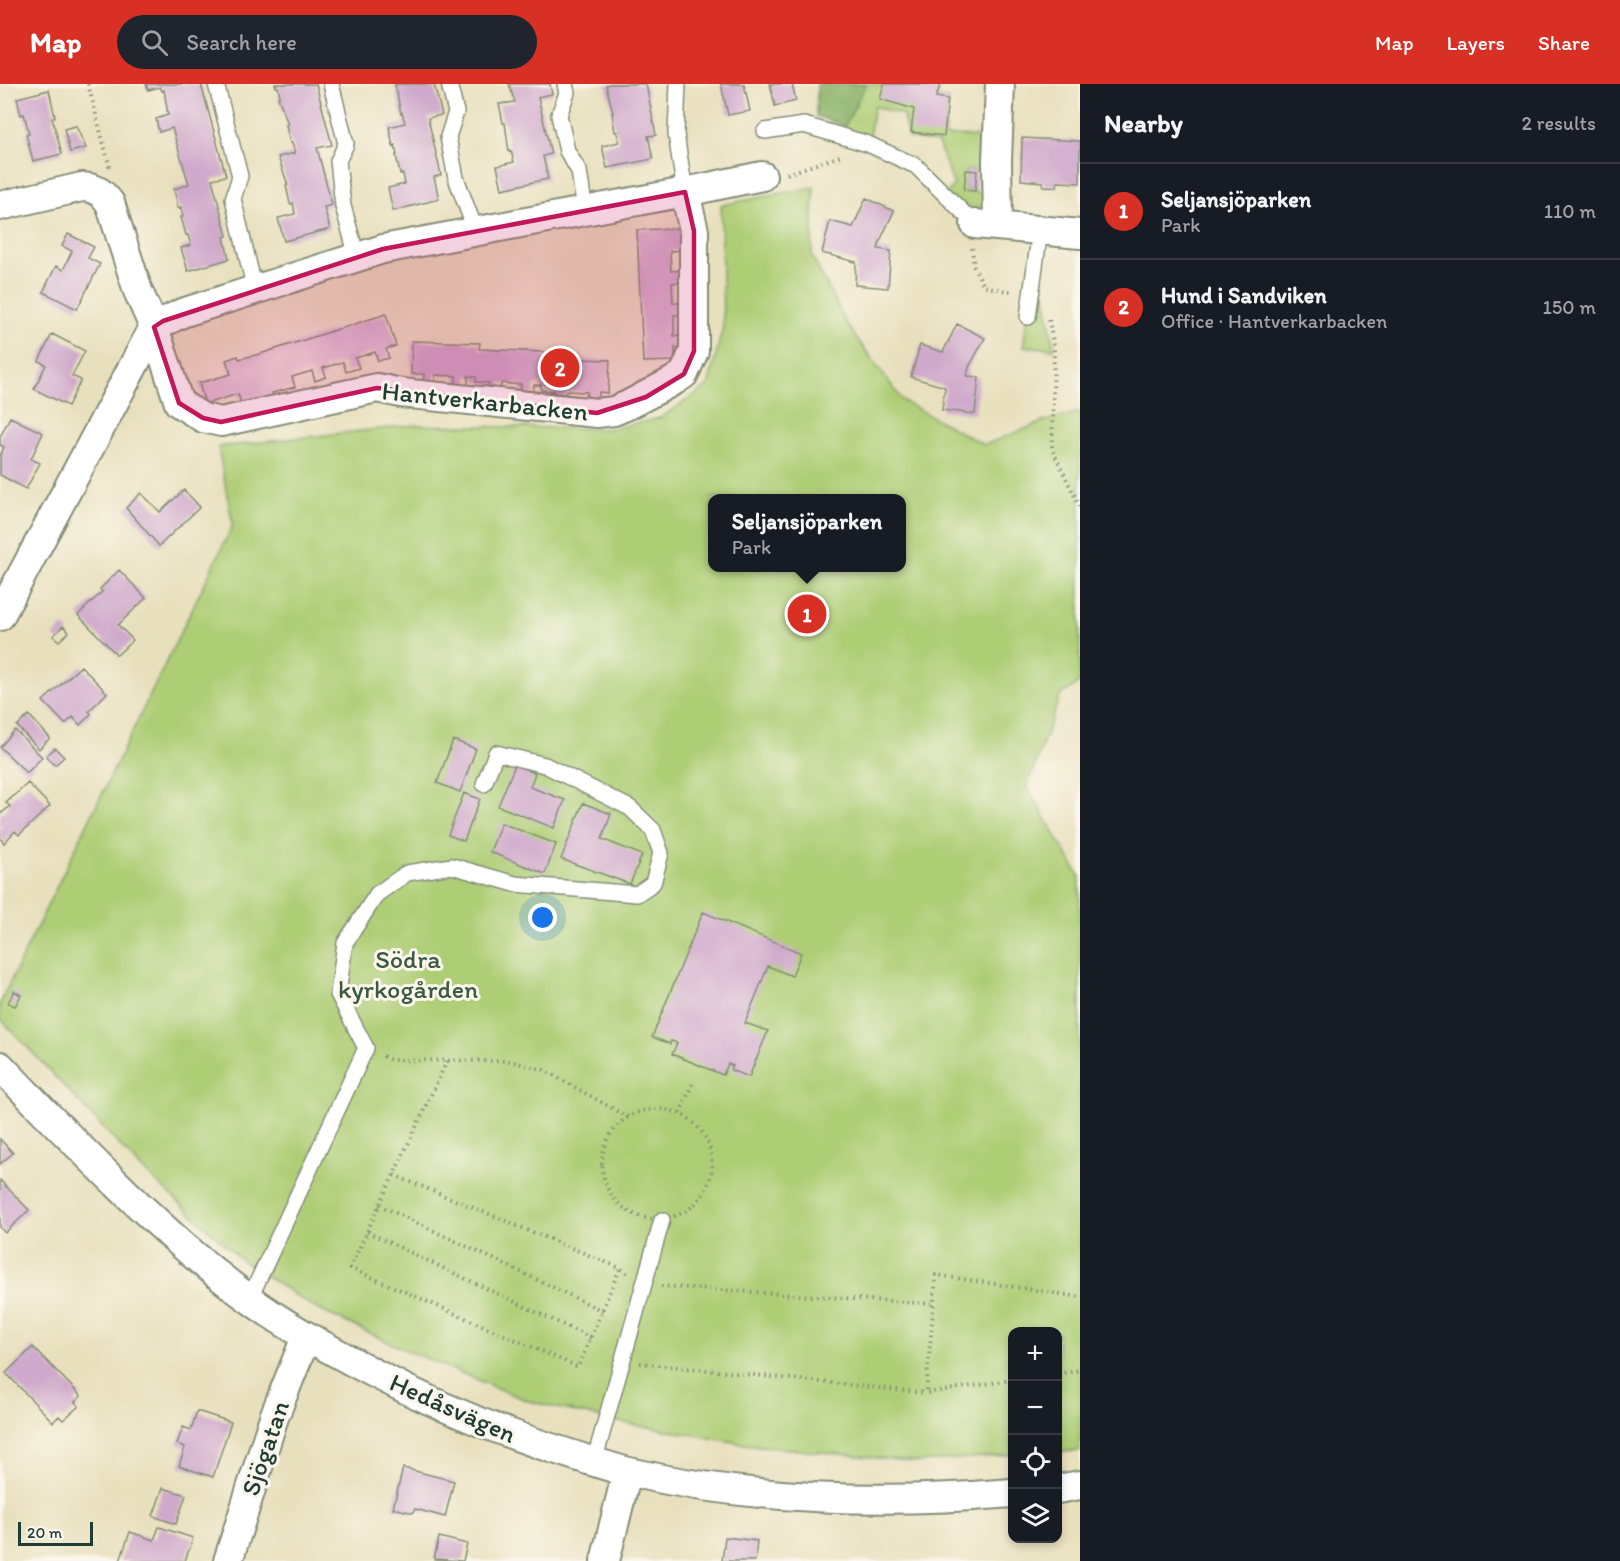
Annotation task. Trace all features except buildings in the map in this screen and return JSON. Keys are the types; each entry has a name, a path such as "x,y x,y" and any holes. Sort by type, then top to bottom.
{"street":[{"path":"1000,84 997,160 986,225 1080,234"},
{"path":"0,616 154,327 182,313 383,249 762,176"},
{"path":"0,206 82,187 94,188 104,194"},
{"name":"Hantverkarbacken","path":"104,194 110,203 138,291 154,327 179,403 203,418 221,422 377,388 400,393 597,413 614,411 646,397 684,374 694,351 694,231 685,192"},
{"name":"Hedåsvägen","path":"0,1066 59,1128 190,1254 249,1300 306,1337 423,1399 525,1441 627,1472 769,1495 876,1500 943,1499 1008,1492"},
{"name":"Sjögatan","path":"228,1561 274,1417 306,1337"},
{"path":"605,1561 627,1472"},
{"path":"1062,1487 1080,1485"}],"lane":[{"path":"216,84 240,176 233,199 255,290"},
{"path":"331,84 346,144 338,161 343,206 357,257"},
{"path":"449,84 456,112 448,137 456,178 476,232"},
{"path":"565,84 567,93 559,115 567,151 579,171 585,211"},
{"path":"678,84 676,134 685,192"},
{"path":"765,131 804,125 868,144 916,166 986,225"},
{"path":"1028,317 1040,230"},
{"path":"249,1300 366,1047 338,994 345,943 377,894 407,873 452,866 515,884 637,894 653,883 661,853 653,830 630,808 544,765 496,753 484,784"},
{"path":"594,1462 662,1220"}],"path":[{"path":"88,84 112,176 104,194"},
{"path":"762,176 787,174 868,144"},
{"path":"986,225 971,231 974,267 984,286 1006,291 1032,289"},
{"path":"1049,318 1054,349 1052,449 1080,507"},
{"path":"366,1047 391,1060 509,1061 544,1070 628,1117"},
{"path":"394,1175 620,1268 578,1367 350,1268 447,1061"},
{"path":"680,1113 694,1080"},
{"path":"662,1109 680,1113 695,1123 706,1138 712,1155 712,1173 706,1190 695,1205 680,1215 662,1220 643,1218 626,1211 613,1198 604,1182 601,1164 605,1145 614,1129 628,1117 644,1110 662,1109"},
{"path":"379,1205 603,1311"},
{"path":"367,1232 591,1338"},
{"path":"926,1393 936,1275 1080,1297"},
{"path":"642,1285 933,1304"},
{"path":"622,1362 926,1393 1008,1381"},
{"path":"1062,1373 1080,1370"}],"highlighted area":[{"path":"685,192 694,231 694,351 684,374 646,397 597,413 377,388 221,422 203,418 179,403 154,327 163,321 383,249"}],"green space":[{"path":"817,84 866,84 845,126 816,116"},
{"path":"866,84 941,84 936,97 948,99 945,136 998,137 997,172 966,170 965,190 997,194 975,224 946,194 954,185 938,143 908,138 903,115 874,106 868,144 840,135"},
{"name":"Södra kyrkogården","path":"814,187 812,256 847,325 903,401 984,445 1045,421 1080,412 1080,682 1060,696 1027,787 1080,877 1080,1451 1062,1452 1062,1327 1008,1327 1008,1455 917,1462 751,1445 619,1422 528,1401 408,1351 315,1308 243,1261 139,1166 0,1018 0,1003 233,525 218,447 415,425 609,429 660,418 708,386 723,327 721,205"},
{"path":"1044,287 1054,349 1023,346 1032,289"}],"place":[{"name":"Hund i Sandviken","path":"560,368"},
{"name":"Seljansjöparken","path":"807,614"}]}
